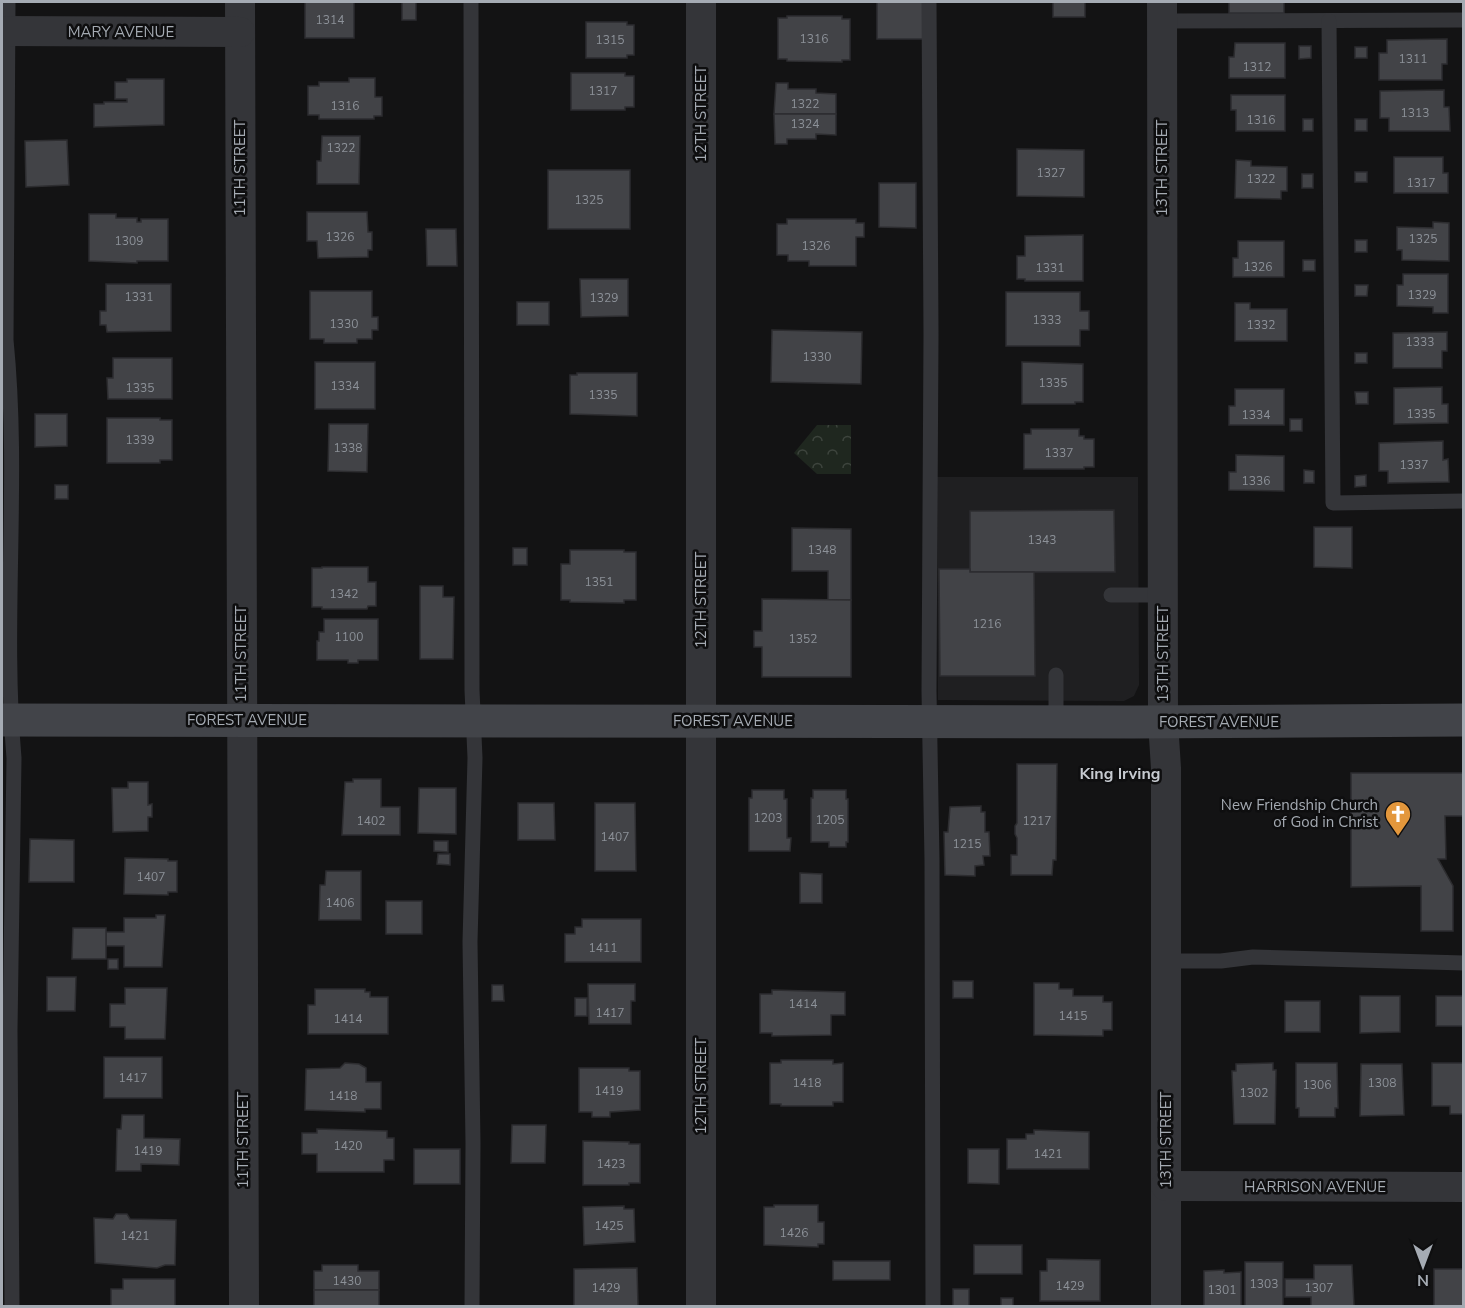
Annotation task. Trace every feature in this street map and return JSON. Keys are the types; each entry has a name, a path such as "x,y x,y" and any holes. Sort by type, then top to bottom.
{"street":[{"name":"11TH STREET","path":"240,2 243,1306"},
{"name":"12TH STREET","path":"701,2 701,1306"},
{"name":"13TH STREET","path":"1162,11 1166,1306"},
{"name":"MARY AVENUE","path":"4,31 240,32"},
{"name":"FOREST AVENUE","path":"6,720 931,722 1464,720"},
{"name":"HARRISON AVENUE","path":"1166,1186 1464,1187"}],"lane":[{"path":"8,2 4,31 6,340 11,387 12,494 6,720 14,758 10,1020 12,1306"},
{"path":"471,2 473,721 475,758 471,942 472,1306"},
{"path":"929,2 931,335 929,691 933,1306"},
{"path":"1162,11 1329,21 1464,20"},
{"path":"1329,21 1333,503 1464,501"},
{"path":"1111,596 1163,596"},
{"path":"1056,675 1056,722"},
{"path":"1166,961 1221,961 1253,957 1464,963"}],"shaded area":[{"path":"937,477 1138,477 1139,685 1134,696 1124,701 938,700"}],"green space":[{"path":"817,425 851,425 851,474 817,474 794,453"}],"building":[{"path":"305,2 354,2 354,38 305,38"},
{"path":"402,2 416,2 416,20 402,20"},
{"path":"877,2 923,2 923,39 877,39"},
{"path":"1053,2 1085,2 1085,17 1053,17"},
{"path":"1229,2 1284,2 1284,13 1229,13"},
{"path":"787,16 842,16 842,19 850,19 850,60 842,60 842,62 778,59 778,18 787,18"},
{"path":"586,22 627,22 627,25 634,25 634,55 627,55 627,58 586,58"},
{"path":"1447,39 1447,64 1442,64 1442,80 1379,80 1379,53 1387,53 1387,40"},
{"path":"1235,43 1285,43 1285,78 1229,78 1229,57 1234,57"},
{"path":"1299,46 1311,46 1311,58 1299,59"},
{"path":"1355,47 1367,47 1367,58 1355,58"},
{"path":"571,73 625,73 625,76 634,76 634,107 625,107 625,110 571,110"},
{"path":"349,78 375,78 375,97 382,97 382,116 374,116 374,119 319,119 319,115 308,115 308,86 319,86 319,82 349,82"},
{"path":"127,79 164,79 164,125 94,127 94,104 127,102 127,99 115,99 115,82 127,82"},
{"path":"776,83 788,83 788,89 816,89 816,93 836,94 836,114 774,114"},
{"path":"1444,90 1444,107 1449,107 1450,131 1389,131 1389,118 1380,118 1380,91"},
{"path":"1231,95 1285,95 1285,131 1236,131 1236,110 1231,110"},
{"path":"774,114 836,114 836,135 816,134 816,139 787,139 787,144 775,144"},
{"path":"1303,119 1313,119 1313,131 1303,131"},
{"path":"1355,119 1367,119 1367,131 1355,131"},
{"path":"322,136 360,136 359,184 317,184 317,161 321,161"},
{"path":"67,140 69,185 26,187 25,141"},
{"path":"1017,149 1084,150 1084,197 1017,196"},
{"path":"1394,157 1443,157 1443,173 1448,173 1448,193 1394,193"},
{"path":"1236,160 1251,161 1251,166 1287,167 1287,191 1281,191 1281,199 1235,198"},
{"path":"548,170 630,170 630,229 548,229"},
{"path":"1355,172 1367,172 1367,182 1355,182"},
{"path":"1302,174 1313,174 1313,188 1302,188"},
{"path":"879,183 916,183 916,228 879,227"},
{"path":"307,212 367,212 368,232 372,232 372,250 368,250 368,257 318,258 317,241 307,241"},
{"path":"89,214 116,214 116,218 137,218 137,222 141,222 141,219 168,219 168,261 137,261 137,263 89,261"},
{"path":"787,219 856,219 856,223 864,223 864,237 856,237 856,266 809,266 809,261 788,261 788,255 777,255 777,224 787,224"},
{"path":"1433,222 1449,223 1449,261 1402,260 1402,250 1397,250 1397,227 1433,228"},
{"path":"426,229 456,229 457,266 427,266"},
{"path":"1083,235 1083,281 1017,279 1017,256 1025,256 1025,236"},
{"path":"1355,240 1367,240 1367,252 1355,252"},
{"path":"1238,241 1284,241 1284,277 1233,277 1233,258 1238,258"},
{"path":"1303,260 1315,260 1315,271 1303,271"},
{"path":"1403,274 1448,274 1448,313 1433,313 1433,307 1397,306 1397,285 1403,285"},
{"path":"580,279 628,279 628,316 581,317"},
{"path":"106,284 171,284 171,331 107,332 106,325 100,325 100,311 106,311"},
{"path":"1355,285 1368,285 1367,296 1355,296"},
{"path":"310,291 372,291 372,317 378,317 378,330 372,330 372,339 357,339 357,343 324,343 324,339 310,339"},
{"path":"1006,292 1080,292 1080,311 1089,311 1089,330 1080,330 1080,346 1006,346"},
{"path":"517,302 549,302 549,325 517,325"},
{"path":"1235,303 1250,303 1250,309 1287,309 1287,341 1235,341"},
{"path":"772,330 862,332 861,384 771,382"},
{"path":"1447,332 1447,351 1442,351 1442,368 1393,368 1393,333"},
{"path":"1355,353 1367,353 1367,363 1355,363"},
{"path":"113,358 172,358 172,399 108,399 107,378 113,378"},
{"path":"315,362 375,362 375,409 315,409"},
{"path":"1022,362 1083,364 1083,402 1022,404"},
{"path":"577,373 637,373 637,416 570,414 570,375 577,375"},
{"path":"1442,387 1442,404 1448,404 1448,423 1394,424 1394,388"},
{"path":"1235,389 1284,389 1284,425 1229,425 1229,406 1235,406"},
{"path":"1355,392 1368,392 1368,404 1356,404"},
{"path":"35,414 67,414 67,446 35,447"},
{"path":"107,418 172,420 172,460 160,460 160,463 107,463"},
{"path":"1290,419 1302,419 1302,431 1290,431"},
{"path":"329,424 368,424 367,472 328,471"},
{"path":"1031,429 1079,429 1079,436 1084,436 1084,439 1094,439 1094,467 1024,469 1024,434 1031,434"},
{"path":"1443,441 1443,460 1448,459 1449,482 1388,483 1388,471 1379,471 1379,443"},
{"path":"1236,455 1284,456 1284,491 1229,490 1229,472 1236,472"},
{"path":"1304,470 1314,471 1314,483 1304,483"},
{"path":"1366,475 1366,486 1355,487 1355,476"},
{"path":"55,485 68,485 68,499 55,499"},
{"path":"1114,510 1115,572 970,572 970,511"},
{"path":"1314,527 1352,527 1352,568 1314,567"},
{"path":"792,528 851,529 851,600 828,600 828,571 792,571"},
{"path":"513,548 527,548 527,565 513,565"},
{"path":"570,550 636,552 636,600 624,600 624,603 561,600 561,564 570,564"},
{"path":"368,567 368,582 376,582 376,606 368,606 367,609 312,607 312,568"},
{"path":"939,569 970,569 970,572 1034,572 1035,676 940,676"},
{"path":"420,586 443,586 443,597 454,597 453,659 420,659"},
{"path":"762,599 851,600 851,677 762,677 762,647 754,647 754,631 762,631"},
{"path":"324,619 378,619 378,660 358,660 358,663 348,663 348,660 317,660 317,641 319,641 319,632 324,632"},
{"path":"1017,764 1057,764 1056,860 1053,860 1052,875 1011,875 1011,855 1017,855 1015,826 1017,823"},
{"name":"New Friendship Church of God in Christ","path":"1351,773 1464,773 1464,816 1445,816 1446,859 1438,859 1453,886 1453,931 1421,931 1421,886 1351,887"},
{"path":"353,779 381,779 381,807 400,807 400,835 342,835 345,782 353,782"},
{"path":"128,782 148,782 148,805 152,804 152,817 148,817 148,831 113,832 112,788 128,788"},
{"path":"419,788 456,788 456,834 418,833"},
{"path":"752,790 784,790 784,799 787,799 787,838 791,838 790,851 749,851 749,798 752,798"},
{"path":"813,790 846,790 848,842 846,842 846,847 829,847 829,842 811,842"},
{"path":"518,803 554,803 555,840 518,840"},
{"path":"595,803 635,803 636,871 595,871"},
{"path":"981,806 981,812 985,812 985,832 989,832 990,856 983,856 984,865 975,866 975,876 945,875 944,832 948,832 950,807"},
{"path":"30,839 74,840 74,882 29,882"},
{"path":"434,841 448,841 448,852 434,851"},
{"path":"438,854 450,854 450,865 437,864"},
{"path":"125,858 177,861 177,892 168,892 168,895 124,894"},
{"path":"326,871 361,871 361,920 319,920 320,885 325,885"},
{"path":"800,873 822,874 822,903 800,903"},
{"path":"386,901 422,901 422,934 386,934"},
{"path":"156,915 165,915 162,967 124,967 124,946 106,946 106,932 124,932 124,918 156,918"},
{"path":"582,919 641,919 641,962 565,962 565,934 575,934 575,927 582,927"},
{"path":"73,928 106,928 106,959 72,959"},
{"path":"108,959 118,959 118,969 108,969"},
{"path":"47,977 76,977 75,1011 47,1011"},
{"path":"953,981 973,981 973,998 953,998"},
{"path":"1034,983 1059,983 1059,989 1073,989 1073,996 1103,996 1103,1002 1112,1002 1112,1030 1103,1030 1103,1036 1034,1035"},
{"path":"588,984 635,984 635,1001 631,1001 631,1024 589,1024"},
{"path":"492,985 503,985 504,1001 492,1001"},
{"path":"125,988 167,988 165,1039 125,1039 125,1027 110,1027 110,1004 125,1004"},
{"path":"315,989 365,989 365,992 370,992 370,997 388,997 388,1034 308,1034 308,1005 315,1005"},
{"path":"772,990 845,992 845,1015 831,1015 831,1035 772,1036 772,1033 760,1033 760,994 772,994"},
{"path":"1360,996 1400,996 1400,1032 1360,1033"},
{"path":"1436,996 1464,996 1464,1026 1436,1026"},
{"path":"575,998 587,998 587,1016 575,1016"},
{"path":"1285,1001 1320,1001 1320,1032 1285,1032"},
{"path":"104,1057 162,1057 162,1098 104,1098"},
{"path":"781,1060 833,1060 833,1064 843,1063 843,1102 833,1102 833,1106 770,1104 770,1063 781,1063"},
{"path":"345,1063 359,1064 366,1068 366,1082 381,1082 381,1109 365,1109 365,1112 305,1110 306,1069 340,1068"},
{"path":"1273,1063 1273,1070 1276,1070 1275,1124 1234,1124 1232,1071 1236,1071 1236,1064"},
{"path":"1296,1063 1337,1063 1338,1108 1335,1108 1335,1117 1299,1117 1299,1108 1296,1108"},
{"path":"1432,1063 1464,1063 1464,1114 1450,1114 1450,1106 1432,1106"},
{"path":"1361,1064 1402,1064 1404,1115 1360,1116"},
{"path":"579,1068 629,1068 629,1071 640,1071 640,1110 610,1112 610,1117 592,1117 592,1112 579,1112"},
{"path":"122,1115 144,1115 144,1138 180,1139 179,1165 141,1164 141,1171 116,1171 117,1129 121,1129"},
{"path":"512,1125 546,1125 545,1163 511,1163"},
{"path":"317,1129 387,1131 387,1138 394,1138 394,1160 384,1160 384,1172 317,1172 317,1154 302,1154 302,1133 317,1133"},
{"path":"1034,1130 1089,1132 1089,1169 1007,1169 1007,1139 1026,1139 1026,1134 1034,1134"},
{"path":"583,1141 640,1144 640,1183 583,1185"},
{"path":"414,1149 460,1149 460,1184 414,1184"},
{"path":"968,1149 999,1149 999,1184 968,1183"},
{"path":"774,1205 818,1205 818,1222 824,1222 824,1244 818,1244 818,1247 764,1245 764,1207 774,1207"},
{"path":"624,1206 624,1209 634,1209 635,1242 584,1245 583,1207"},
{"path":"116,1214 127,1214 130,1219 176,1220 175,1265 157,1268 95,1263 94,1218 113,1219"},
{"path":"974,1245 1022,1245 1022,1274 974,1274"},
{"path":"1047,1259 1100,1260 1100,1301 1040,1301 1040,1271 1047,1271"},
{"path":"833,1261 890,1261 890,1280 833,1280"},
{"path":"1245,1262 1283,1262 1283,1306 1245,1306"},
{"path":"322,1265 358,1265 358,1271 379,1271 379,1290 314,1290 314,1271 322,1271"},
{"path":"1314,1265 1352,1265 1354,1306 1311,1306 1311,1297 1285,1297 1285,1279 1314,1279"},
{"path":"637,1268 638,1306 574,1306 574,1269"},
{"path":"1434,1269 1464,1269 1464,1306 1434,1306"},
{"path":"1224,1270 1224,1273 1241,1272 1241,1306 1204,1306 1204,1271"},
{"path":"123,1279 175,1279 175,1306 111,1306 111,1289 123,1289"},
{"path":"953,1289 969,1289 969,1306 953,1306"},
{"path":"314,1290 379,1290 379,1306 314,1306"},
{"path":"1001,1298 1013,1298 1013,1306 1001,1306"}],"place":[{"name":"New Friendship Church of God in Christ","path":"1398,837"}],"district":[{"name":"King Irving","path":"1120,773"}]}
